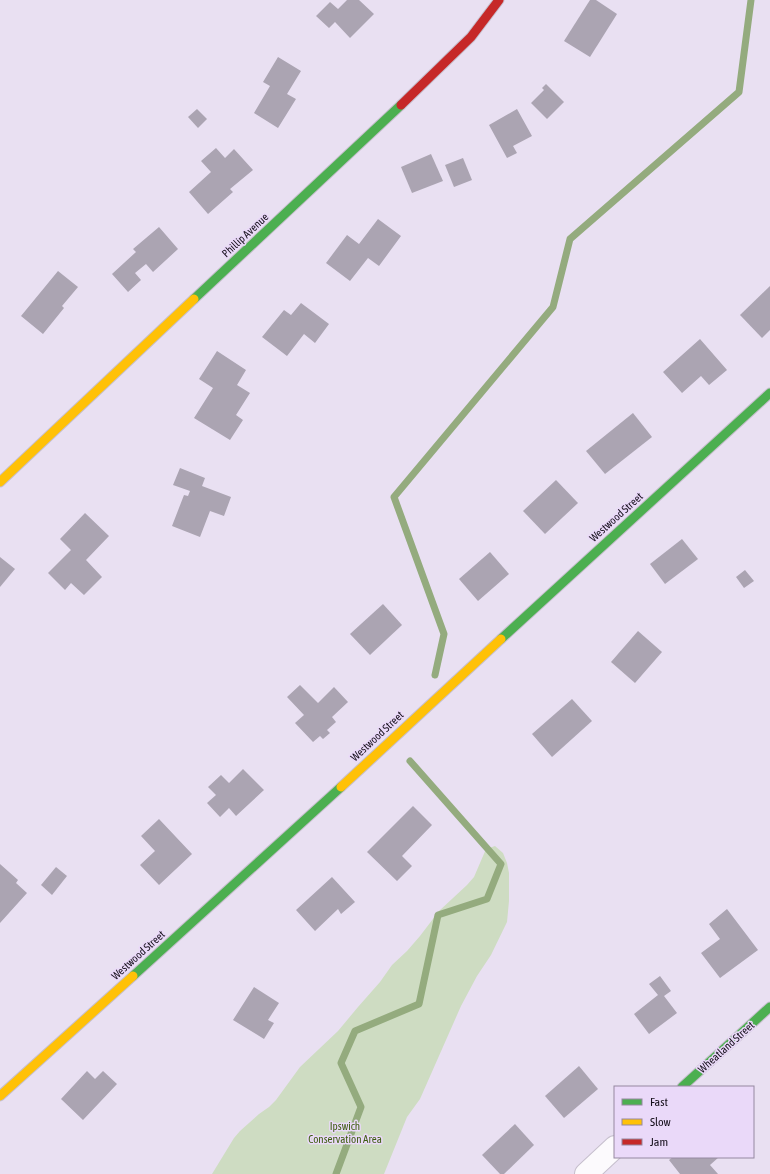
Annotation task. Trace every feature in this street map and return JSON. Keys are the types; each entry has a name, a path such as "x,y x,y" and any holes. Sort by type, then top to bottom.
{"street":[{"name":"Phillip Avenue","path":"0,482 428,80 471,37 500,0"},
{"name":"Westwood Street","path":"0,1096 233,886 770,393"},
{"name":"Wheatland Street","path":"683,1086 770,1007"},
{"path":"586,1174 614,1149"}],"green space":[{"name":"Ipswich Conservation Area","path":"495,846 503,853 509,873 507,922 491,955 477,976 461,1006 420,1099 407,1117 384,1174 212,1174 234,1138 240,1131 276,1100 300,1067 338,1031 380,982 392,965 420,936 439,911 474,877 486,849"}],"building":[{"path":"347,0 359,0 374,14 350,38 335,22 329,28 316,16 330,2 338,9"},
{"path":"590,0 596,0 617,14 590,57 564,41"},
{"path":"278,57 301,71 287,94 296,99 278,128 254,113 270,86 263,82"},
{"path":"546,84 564,102 547,119 531,103 544,90 542,88"},
{"path":"197,109 207,119 198,128 188,117"},
{"path":"517,109 532,136 513,146 517,153 507,158 489,125"},
{"path":"216,148 225,158 234,149 253,170 230,189 233,192 208,214 189,192 211,172 201,161"},
{"path":"431,154 443,181 412,193 401,167"},
{"path":"463,158 472,180 454,187 445,165"},
{"path":"378,219 401,236 379,266 368,258 350,281 326,263 347,235 359,244"},
{"path":"159,227 178,249 153,272 146,264 135,273 141,280 128,292 112,274 136,252 133,249"},
{"path":"58,271 78,287 62,306 64,308 43,334 21,316"},
{"path":"770,286 770,330 762,338 740,315"},
{"path":"301,303 329,324 315,343 304,334 287,356 262,337 284,310 291,315"},
{"path":"700,339 727,370 709,385 701,376 682,393 663,372"},
{"path":"217,351 246,370 237,385 250,393 236,415 243,420 230,440 194,418 213,388 199,379"},
{"path":"633,413 652,437 605,474 586,451"},
{"path":"180,468 205,478 202,486 231,497 224,516 210,511 200,537 172,526 184,495 188,496 190,491 173,485"},
{"path":"556,480 578,503 545,534 523,511"},
{"path":"85,513 109,536 86,560 102,577 84,595 71,583 65,590 48,573 71,550 60,539"},
{"path":"682,539 698,559 665,584 650,564"},
{"path":"490,552 509,574 478,601 459,579"},
{"path":"0,557 15,569 0,587"},
{"path":"745,570 754,581 744,588 736,577"},
{"path":"383,604 402,625 370,655 350,634"},
{"path":"638,631 662,652 635,683 611,662"},
{"path":"300,685 318,703 334,687 348,702 332,717 336,722 327,730 330,733 323,739 320,736 313,742 295,723 304,715 287,697"},
{"path":"572,699 592,721 552,757 532,734"},
{"path":"243,769 264,790 236,816 229,808 220,817 207,803 216,795 208,787 221,775 229,783"},
{"path":"413,806 432,825 402,856 412,866 397,881 367,852"},
{"path":"159,819 192,854 159,885 140,865 155,851 141,836"},
{"path":"0,864 18,880 16,883 27,893 0,923"},
{"path":"56,867 67,876 52,895 41,885"},
{"path":"332,877 355,902 341,914 338,909 315,931 296,910"},
{"path":"727,909 758,950 720,978 701,953 720,939 709,924"},
{"path":"660,976 671,991 664,996 677,1013 649,1034 634,1014 658,995 649,984"},
{"path":"254,987 279,1003 268,1020 274,1023 264,1039 233,1020"},
{"path":"579,1066 598,1089 564,1118 545,1096"},
{"path":"87,1071 95,1079 103,1071 117,1084 83,1120 61,1099"},
{"path":"515,1124 534,1145 504,1174 500,1174 482,1155"},
{"path":"672,1158 718,1158 710,1165 718,1174 680,1174 669,1160"}],"waterway":[{"path":"435,675 444,634 394,497 553,307 570,239 739,92 751,0"},
{"path":"336,1174 361,1107 341,1063 355,1031 419,1004 438,915 487,899 501,864 410,761"}],"traffic: fast":[{"path":"194,299 401,105"},
{"path":"501,639 770,393"},
{"path":"133,976 341,787"},
{"path":"683,1086 770,1007"}],"traffic: slow":[{"path":"0,482 194,299"},
{"path":"341,787 501,639"},
{"path":"0,1096 133,976"}],"traffic: jam":[{"path":"401,105 471,37 499,0"}]}
